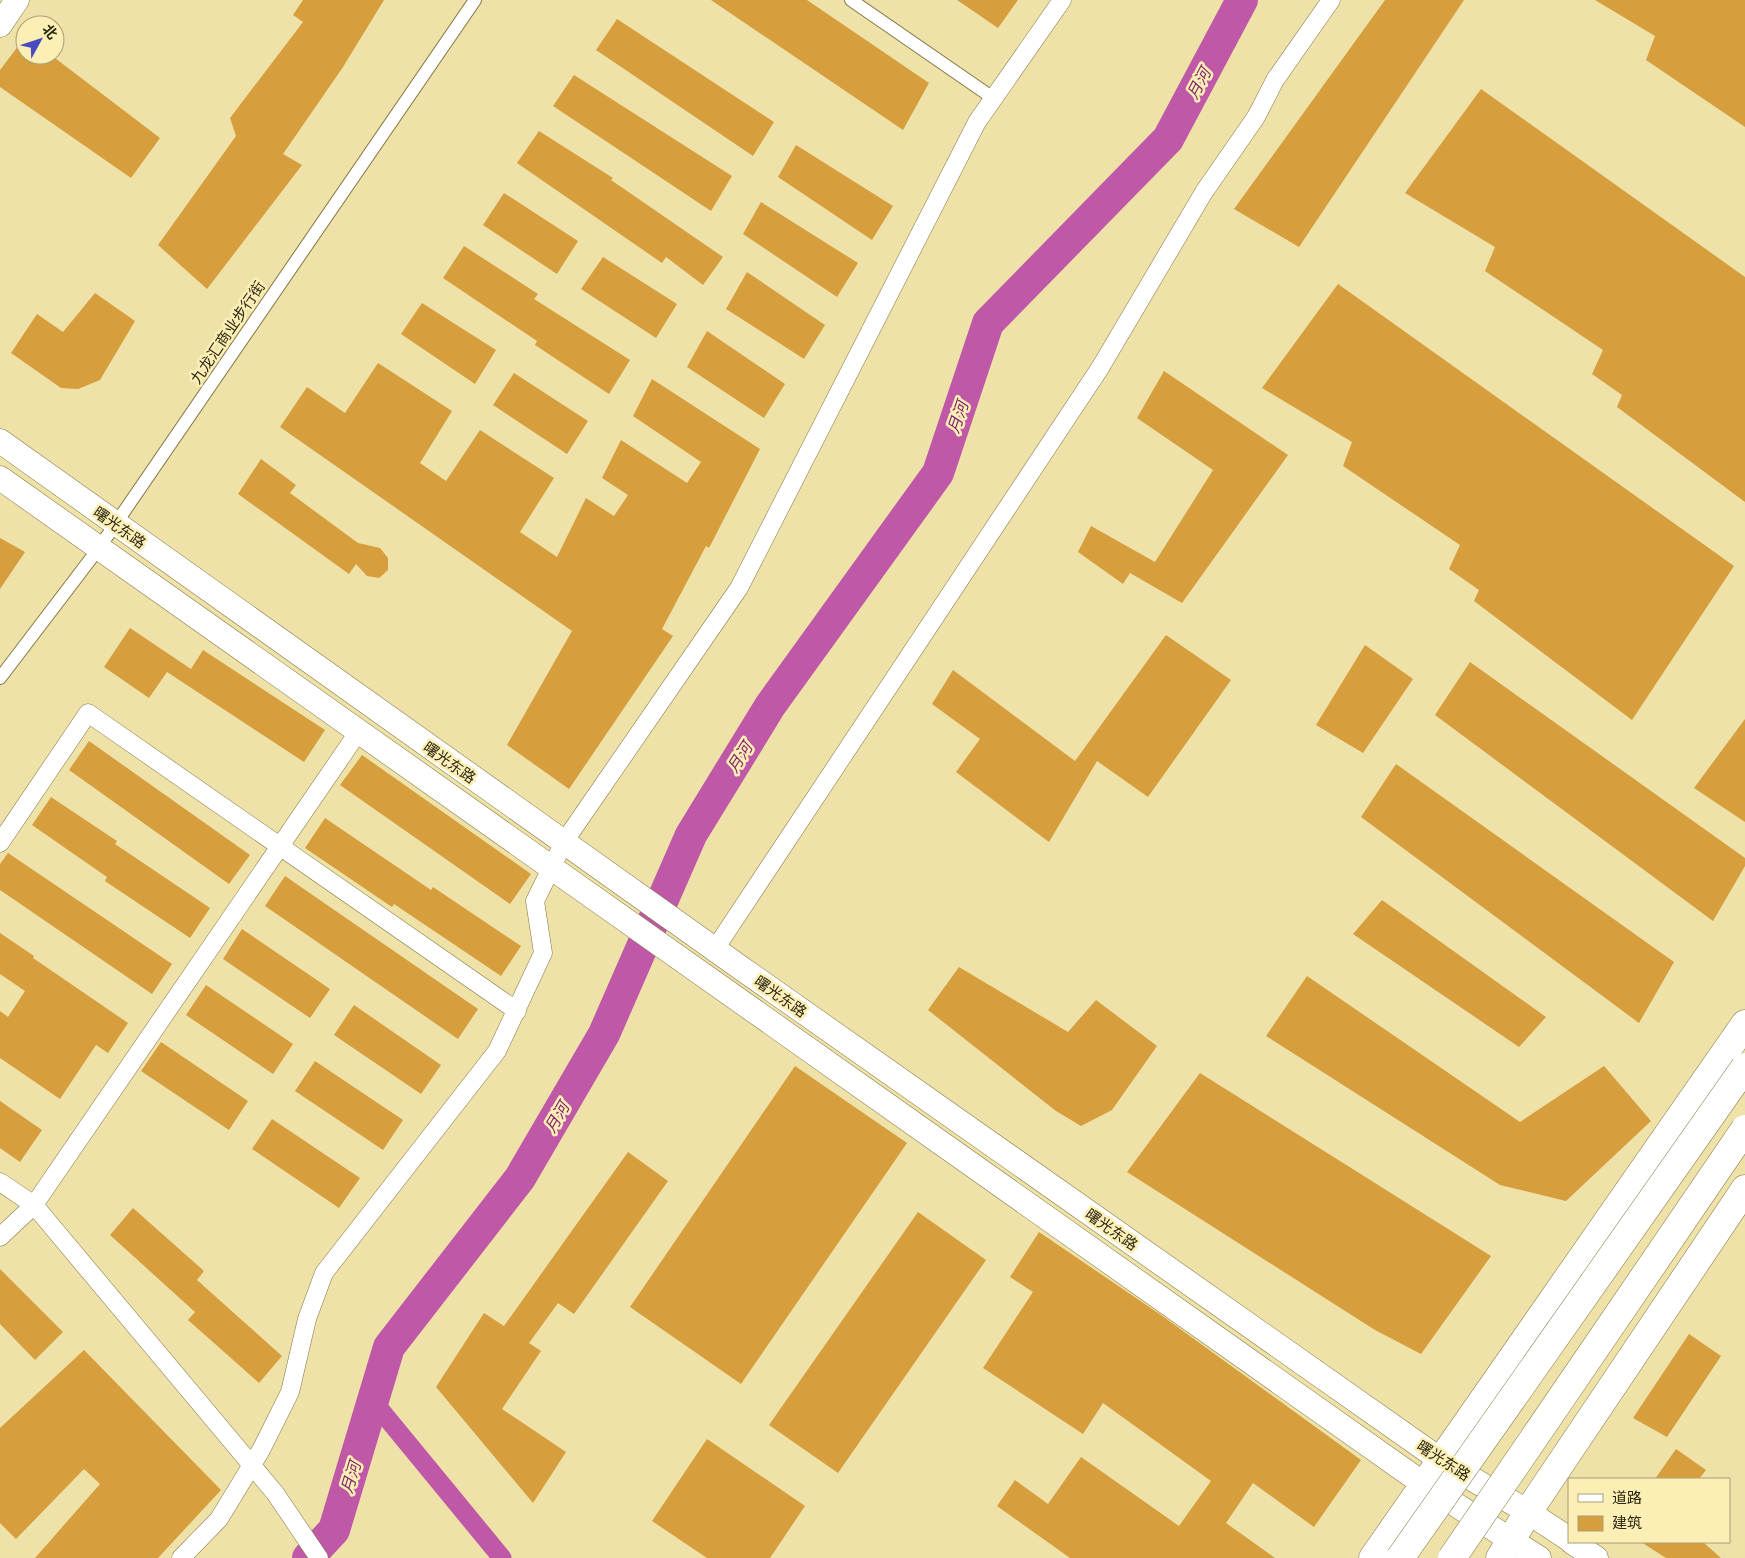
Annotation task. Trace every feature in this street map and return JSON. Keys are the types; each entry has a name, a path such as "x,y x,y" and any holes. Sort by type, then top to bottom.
{"main road":[{"path":"0,25 17,0"},
{"name":"曙光东路","path":"0,441 605,872 1442,1461 1528,1512 1568,1538"},
{"name":"曙光东路","path":"0,478 359,731 551,870 1425,1485 1506,1549 1539,1558"},
{"path":"1373,1558 1745,1024"},
{"path":"1400,1558 1745,1067"},
{"path":"1452,1558 1745,1129"},
{"path":"1506,1549 1528,1512 1745,1189"},
{"path":"1574,1543 1596,1558"}],"street":[{"name":"九龙汇商业步行街","path":"0,678 100,548 475,0"},
{"path":"850,0 993,98"},
{"path":"181,1558 219,1519 251,1465 290,1392 307,1319 324,1273 496,1050 517,1011 543,953 535,901 564,842 739,588 976,122 1062,0"},
{"path":"715,949 1100,368 1204,192 1260,110 1275,80 1331,0"},
{"path":"0,843 88,713 517,1011"},
{"path":"0,1237 34,1205 359,731"},
{"path":"0,1182 34,1205 251,1465 319,1558"}],"building":[{"path":"303,0 384,0 343,67 283,154 302,165 207,289 158,245 236,136 230,118 303,22 293,15"},
{"path":"711,0 807,0 929,83 903,130"},
{"path":"957,0 1018,0 998,28"},
{"path":"1385,0 1464,0 1299,247 1234,209"},
{"path":"1595,0 1745,0 1745,127 1646,60 1655,36"},
{"path":"617,19 774,122 753,156 596,50"},
{"path":"15,50 15,65 64,65 160,138 131,178 0,87 0,70"},
{"path":"574,75 732,176 711,211 553,106"},
{"path":"1481,89 1745,277 1745,502 1617,407 1622,395 1592,374 1603,350 1485,271 1495,247 1405,193"},
{"path":"539,131 613,178 611,180 723,257 703,285 666,257 662,263 517,163"},
{"path":"796,145 893,206 872,240 778,177"},
{"path":"504,193 578,241 557,274 483,225"},
{"path":"761,202 858,263 837,297 743,234"},
{"path":"464,246 538,294 534,299 630,360 609,394 535,345 537,341 443,278"},
{"path":"603,257 677,304 656,338 581,289"},
{"path":"747,272 825,325 804,359 726,309"},
{"path":"1338,284 1734,566 1632,720 1474,601 1479,590 1449,569 1460,545 1343,466 1352,442 1262,388"},
{"path":"95,293 135,321 100,380 78,389 61,388 11,353 37,314 63,332"},
{"path":"422,303 496,350 475,384 401,334"},
{"path":"707,331 785,384 764,418 687,367"},
{"path":"378,363 452,411 420,463 446,481 480,430 554,478 520,532 557,557 586,498 614,516 628,495 602,478 621,440 687,483 701,462 633,416 652,379 760,449 709,548 706,546 662,629 673,636 569,789 507,745 572,631 280,427 307,387 345,413"},
{"path":"1164,371 1288,455 1182,603 1130,573 1123,584 1078,552 1091,526 1155,562 1213,470 1137,418"},
{"path":"514,373 588,421 567,454 493,405"},
{"path":"261,459 296,485 290,493 358,543 380,548 388,558 388,570 379,578 367,576 356,564 349,574 238,494"},
{"path":"0,538 25,552 0,589"},
{"path":"130,628 191,669 203,650 325,730 304,762 167,672 149,698 104,667"},
{"path":"1166,635 1231,680 1148,797 1097,761 1049,842 956,772 980,739 932,704 953,670 1075,761"},
{"path":"1365,645 1413,679 1363,753 1316,725"},
{"path":"1470,662 1745,858 1745,866 1713,921 1435,715"},
{"path":"1745,719 1745,822 1694,788"},
{"path":"89,741 250,855 229,884 69,770"},
{"path":"362,755 531,874 510,904 340,785"},
{"path":"1396,764 1674,962 1639,1023 1361,817"},
{"path":"51,797 117,841 115,844 210,908 190,938 105,881 107,877 32,825"},
{"path":"325,818 431,890 433,887 521,946 501,976 394,904 392,907 305,848"},
{"path":"8,853 172,964 152,994 0,890 0,864"},
{"path":"285,876 478,1009 458,1039 265,906"},
{"path":"1382,900 1546,1017 1519,1047 1353,934"},
{"path":"242,929 330,989 310,1018 223,959"},
{"path":"0,933 128,1023 108,1053 96,1045 60,1099 0,1058 0,1011 8,1017 25,991 0,974"},
{"path":"959,967 1068,1032 1096,1000 1157,1046 1112,1110 1081,1126 1056,1111 928,1010"},
{"path":"1307,976 1520,1122 1604,1066 1651,1121 1566,1201 1500,1185 1266,1036"},
{"path":"206,985 293,1044 273,1074 186,1015"},
{"path":"354,1005 441,1065 421,1094 334,1035"},
{"path":"161,1042 248,1101 229,1130 141,1071"},
{"path":"315,1061 403,1120 383,1150 295,1091"},
{"path":"795,1066 907,1143 741,1384 630,1307"},
{"path":"1200,1073 1491,1256 1421,1354 1375,1330 1127,1172"},
{"path":"0,1101 42,1130 20,1162 0,1148"},
{"path":"272,1119 360,1178 339,1208 252,1149"},
{"path":"628,1152 668,1181 574,1314 558,1303 529,1343 541,1351 502,1409 566,1452 533,1503 436,1387 484,1313 504,1326"},
{"path":"133,1208 204,1271 197,1280 282,1356 259,1383 188,1320 195,1312 110,1235"},
{"path":"918,1212 986,1260 838,1473 769,1425"},
{"path":"1039,1232 1161,1315 1361,1460 1314,1527 1253,1483 1226,1523 1275,1558 1070,1558 997,1506 1015,1480 1048,1504 1081,1457 1179,1526 1211,1481 1103,1403 1083,1434 983,1368 1033,1292 1010,1277"},
{"path":"0,1269 63,1332 35,1360 0,1324"},
{"path":"1689,1334 1721,1356 1667,1437 1633,1418"},
{"path":"84,1350 221,1490 158,1558 35,1558 100,1484 84,1469 16,1539 0,1523 0,1428"},
{"path":"707,1439 805,1506 770,1558 707,1558 652,1521"},
{"path":"1676,1449 1706,1470 1700,1478 1656,1478"},
{"path":"1643,1543 1704,1543 1721,1558 1666,1558"}],"waterway":[{"name":"月河","path":"308,1558 334,1530 389,1347 520,1178 604,1034 691,835 770,706 938,473 988,323 1168,139 1242,0"},
{"path":"373,1401 502,1558"}]}
